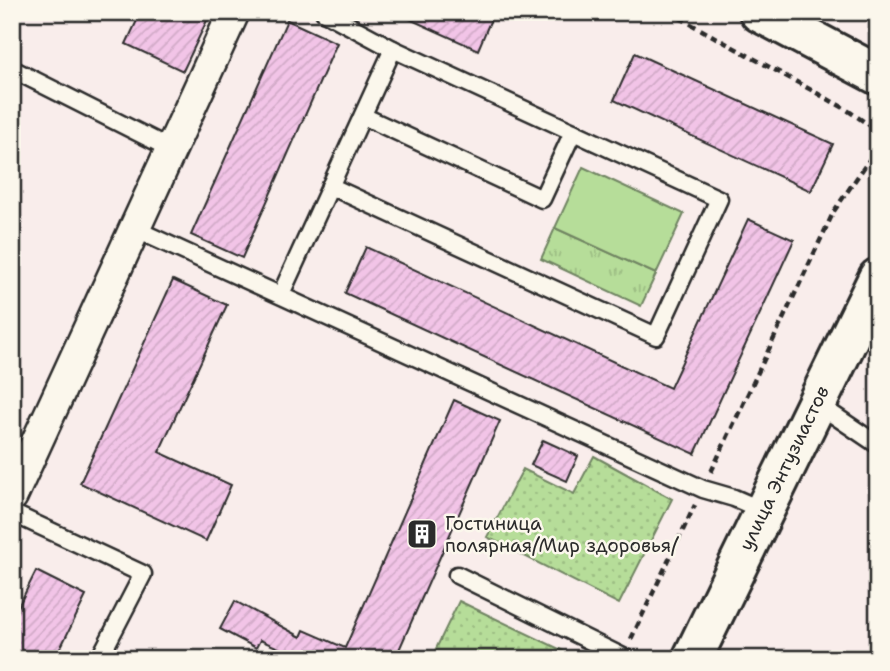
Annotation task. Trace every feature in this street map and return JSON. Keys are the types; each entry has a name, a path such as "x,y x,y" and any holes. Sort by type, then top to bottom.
{"street":[{"path":"12,496 234,12"},
{"path":"759,12 878,75"},
{"name":"улица Энтузиастов","path":"692,659 878,278"}],"lane":[{"path":"324,12 393,49 719,200 656,336 330,187"},
{"path":"281,294 393,49"},
{"path":"12,69 171,149"},
{"path":"363,116 542,199 573,132"},
{"path":"135,229 703,489 764,511"},
{"path":"815,403 878,444"},
{"path":"12,513 143,574 99,659"},
{"path":"457,575 624,658"}],"path":[{"path":"669,12 844,108 878,131"},
{"path":"624,658 834,211 878,147"}],"green space":[{"path":"583,167 684,214 656,274 555,228"},
{"path":"555,228 656,274 641,306 541,259"},
{"path":"594,456 672,499 619,604 487,537 523,469 574,494"},
{"path":"459,601 580,659 431,659"}],"building":[{"path":"141,12 211,12 183,71 126,44"},
{"path":"394,12 494,12 478,50"},
{"path":"287,20 337,43 242,258 191,235"},
{"path":"635,53 833,144 811,191 614,100"},
{"path":"748,219 794,240 695,454 345,293 366,247 670,388"},
{"path":"173,280 227,305 159,452 231,485 206,541 80,483"},
{"name":"Гостиница полярная/Мир здоровья/","path":"454,400 500,421 395,659 291,659 293,654 260,640 256,648 220,629 235,601 301,637 304,630 345,648"},
{"path":"543,440 578,456 567,481 531,465"},
{"path":"36,571 86,596 55,659 12,659 12,619"}],"place":[{"name":"Гостиница полярная/Мир здоровья/","path":"422,534"}]}
